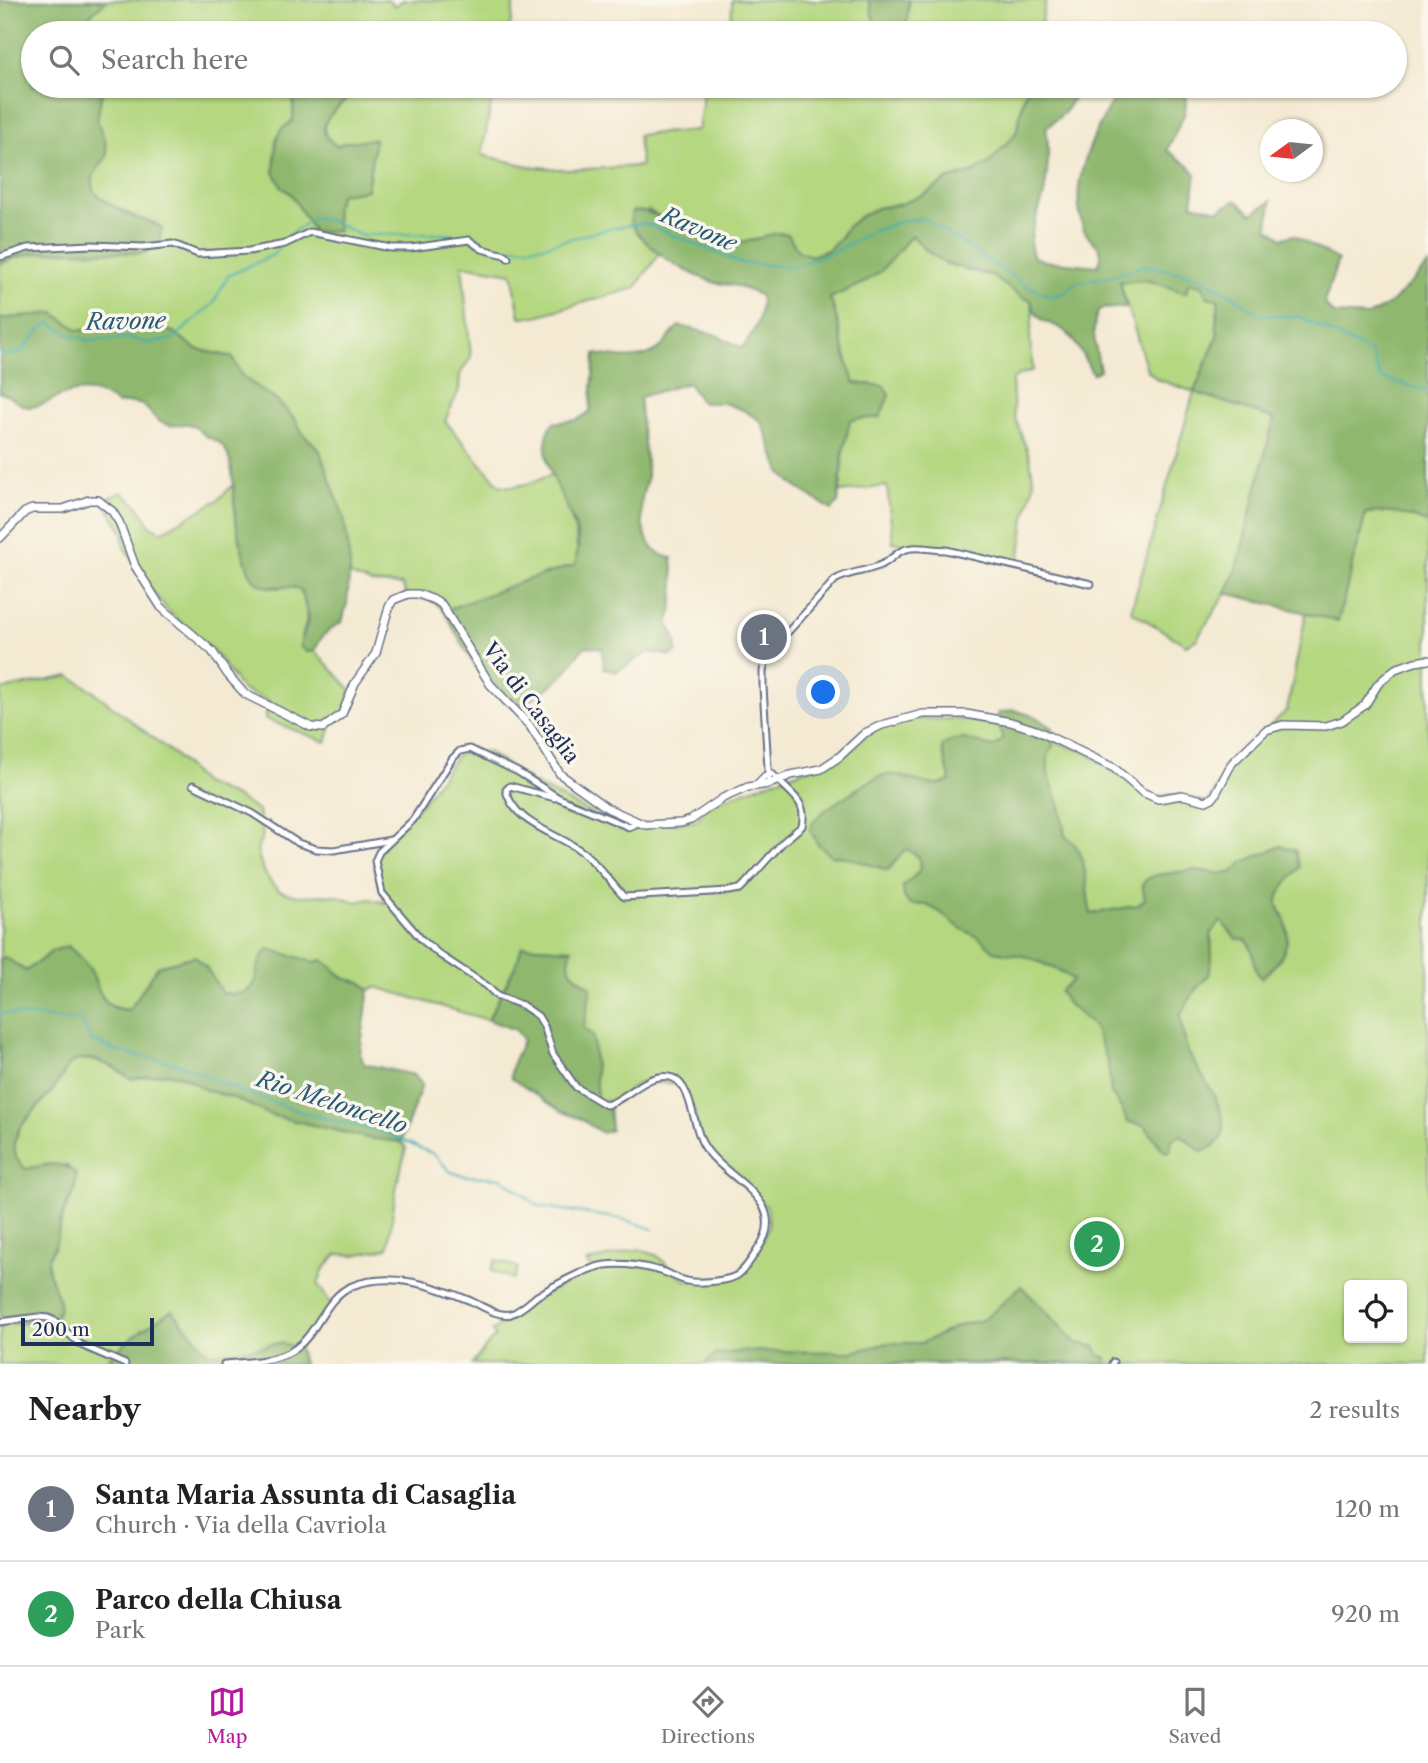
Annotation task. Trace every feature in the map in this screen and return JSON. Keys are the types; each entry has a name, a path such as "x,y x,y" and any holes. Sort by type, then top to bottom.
{"street":[{"path":"0,257 28,248 91,245 143,247 173,244 205,254 282,245 310,232 391,248 483,241"},
{"path":"469,240 482,249 508,258"},
{"name":"Via di Casaglia","path":"0,538 25,512 32,509 63,509 89,500 98,500 119,522 135,566 161,607 212,650 228,675 245,694 311,727 323,727 342,714 355,683 376,653 393,600 408,594 418,594 437,601 449,615 490,684 530,726 560,774 607,808 645,825 691,820 723,798 755,786 821,769 839,757 865,733 882,725 923,714 966,714 1011,722 1036,730 1114,768 1142,792 1158,799 1182,796 1206,801 1214,797 1232,763 1266,730 1283,725 1326,726 1342,721 1365,705 1378,684 1395,669 1428,660"},
{"path":"769,784 762,687 767,655 835,580 844,574 881,564 896,552 914,548 927,551 946,550 1091,584"},
{"path":"224,1364 279,1356 292,1351 305,1340 335,1300 346,1290 372,1281 416,1283 453,1294 497,1312 511,1313 551,1288 605,1265 651,1268 685,1281 698,1282 735,1276 751,1259 766,1236 766,1213 755,1196 705,1148 698,1135 689,1100 679,1082 667,1077 656,1079 640,1085 613,1103 606,1105 598,1102 576,1087 563,1069 553,1054 538,1016 522,1005 497,996 487,986 440,956 421,939 382,893 375,861 379,852 413,820 452,759 460,751 470,749 518,772 559,799"},
{"path":"638,823 629,827 559,799 510,786 506,790 508,798 528,821 583,852 624,897 729,891 742,887 783,842 802,826 801,802 776,775 769,772"},
{"path":"755,786 769,772"},
{"path":"193,785 252,813 298,843 316,849 334,850 394,839"},
{"path":"0,1322 48,1318 82,1345 125,1364"}],"green space":[{"path":"0,0 107,0 91,14 90,21 21,21 21,98 101,98 97,120 107,156 93,176 93,191 124,213 162,228 158,246 144,253 37,253 15,257 0,264"},
{"path":"107,0 388,0 395,6 403,0 513,0 511,21 90,21 91,14"},
{"path":"732,0 869,0 875,21 731,21"},
{"path":"869,0 909,0 907,21 874,21"},
{"path":"909,0 1046,0 1042,21 907,21"},
{"path":"101,98 294,98 293,120 281,130 282,187 291,194 314,232 338,231 335,209 340,194 367,190 370,173 363,142 346,142 337,146 325,133 326,120 348,98 492,98 482,155 528,166 567,170 641,166 638,135 698,130 702,98 1023,98 1016,133 990,162 974,172 947,180 925,194 901,204 877,208 861,216 847,227 828,250 812,256 758,238 750,242 740,242 683,229 648,210 637,233 659,253 636,288 536,316 520,317 512,273 462,265 471,357 460,374 459,390 445,421 499,485 519,486 553,474 572,519 577,553 575,565 444,611 427,599 407,596 402,585 371,583 350,575 347,538 319,449 303,434 295,419 277,401 242,376 232,357 196,349 174,333 162,329 78,330 53,313 0,319 0,264 17,257 53,251 144,253 156,224 123,211 93,192 93,176 107,155 97,120"},
{"path":"294,98 348,98 326,120 324,127 329,140 337,146 346,142 375,139 367,190 340,194 335,209 338,231 314,232 274,172 276,140 281,130 293,120"},
{"path":"1024,98 1073,98 1064,113 1046,128 1048,144 1044,194 1031,242 1034,257 1045,261 1098,266 1101,259 1100,249 1087,235 1081,222 1079,193 1091,144 1115,98 1187,98 1184,115 1167,150 1196,174 1192,204 1219,210 1236,200 1252,214 1271,201 1268,228 1283,238 1294,235 1338,260 1324,303 1333,314 1368,316 1394,301 1428,265 1428,523 1398,514 1366,513 1338,621 1226,593 1237,569 1274,419 1194,392 1218,334 1216,324 1219,300 1207,297 1202,285 1188,283 1186,293 1146,280 1120,282 1126,307 1100,309 1096,315 1094,339 1100,370 1093,374 1070,336 1059,327 1042,320 1031,300 1023,298 991,275 946,264 927,251 912,235 881,271 863,283 830,298 855,383 884,386 889,395 880,417 850,420 843,452 838,503 832,510 795,486 780,472 762,422 743,410 724,403 702,403 688,383 640,397 647,476 642,498 643,527 650,544 663,555 672,558 673,600 668,624 676,639 677,652 671,656 649,652 616,672 604,668 602,648 586,646 554,684 513,709 474,665 444,611 575,565 578,538 549,465 547,437 553,423 576,420 590,412 595,354 629,358 646,355 661,347 679,326 714,334 742,348 754,330 759,316 760,295 740,287 716,283 677,266 637,232 630,222 633,211 654,214 689,231 736,241 788,234 798,251 812,256 828,250 847,227 861,216 877,208 901,204 925,194 947,180 974,172 990,162 1016,133"},
{"path":"912,235 927,251 967,271 991,275 1023,298 1031,300 1033,311 1030,340 1033,370 1012,380 1014,415 1030,458 1034,484 1025,518 1019,563 977,553 893,542 887,486 840,492 843,452 850,419 880,417 883,386 855,383 830,298 863,283 892,259"},
{"path":"1146,280 1186,292 1188,283 1202,285 1219,300 1216,324 1218,334 1194,392 1157,379 1147,370 1120,282"},
{"path":"54,313 78,330 162,329 174,332 196,349 232,357 242,376 277,401 295,419 303,434 319,449 344,518 350,567 347,603 342,622 325,634 315,651 306,652 300,646 307,624 301,590 263,585 249,572 237,527 229,458 220,443 191,425 173,426 161,422 138,403 118,404 96,393 73,392 29,407 0,393 0,319"},
{"path":"1194,392 1274,418 1237,569 1226,593 1196,640 1186,645 1131,611"},
{"path":"233,485 236,521 251,575 271,588 294,587 301,590 306,619 301,636 306,652 315,651 351,690 342,715 331,726 326,742 265,719 269,701 242,690 217,655 171,614 156,596 124,547 123,533 104,501 121,492 138,506 151,526 161,532 218,500"},
{"path":"1379,511 1402,514 1428,523 1428,1364 472,1364 495,1336 492,1331 518,1310 593,1271 586,1262 639,1249 656,1255 684,1280 734,1277 755,1254 769,1226 767,1208 702,1147 693,1107 676,1083 638,1083 615,1103 599,1100 500,996 488,1020 376,987 369,990 361,982 345,979 323,960 314,962 268,949 251,988 245,992 222,993 206,967 186,958 158,966 130,1009 121,1009 108,1003 95,984 90,969 53,951 26,971 5,957 0,959 0,690 69,676 89,688 175,755 203,783 238,798 258,811 263,835 257,850 263,870 280,891 298,896 334,895 357,902 370,899 385,903 374,866 377,862 375,855 425,799 458,754 488,752 536,785 597,816 637,825 696,821 710,803 832,760 870,727 909,719 956,719 1014,726 1085,752 1152,797 1171,794 1208,802 1234,759 1287,710 1306,613 1338,621 1366,513"},
{"path":"1014,710 1036,717 1052,728 1053,746 1048,756 1048,774 1060,807 1065,836 1073,842 1082,860 1091,914 1138,905 1145,899 1142,885 1156,875 1196,870 1222,874 1233,872 1243,862 1281,846 1295,850 1300,867 1282,889 1278,899 1287,929 1286,945 1279,960 1261,978 1256,970 1250,945 1246,940 1236,939 1221,921 1211,933 1212,959 1209,975 1196,989 1180,1016 1189,1054 1213,1093 1222,1115 1221,1138 1202,1152 1181,1135 1172,1139 1170,1152 1167,1153 1144,1125 1127,1122 1111,1093 1108,1063 1093,1025 1066,1002 1060,991 1073,980 1028,957 994,951 980,938 960,928 940,912 927,905 909,904 904,897 903,886 917,873 920,862 919,857 906,849 888,870 845,857 831,856 817,843 810,830 814,821 827,809 879,777 902,776 933,784 950,781 942,746 962,739 994,747 1003,739 996,720 999,713"},
{"path":"68,946 89,968 103,999 113,1007 121,1009 130,1009 158,966 195,956 206,967 222,993 237,994 252,987 262,957 268,949 314,962 323,960 345,979 361,982 369,990 360,1053 364,1064 414,1075 422,1085 401,1142 367,1138 271,1115 234,1098 206,1090 182,1076 165,1073 131,1079 96,1060 81,1059 70,1064 53,1090 20,1127 14,1143 16,1157 25,1169 59,1165 76,1174 74,1188 62,1214 48,1267 59,1309 46,1327 27,1323 0,1324 0,959 5,957 26,971 53,951"},
{"path":"522,946 572,949 569,963 572,972 591,987 584,1028 593,1036 597,1101 609,1105 611,1130 602,1133 579,1118 562,1112 511,1078 513,1062 523,1039 516,1030 488,1020 517,962"},
{"path":"81,1059 108,1065 131,1079 165,1073 182,1076 206,1090 234,1098 271,1115 367,1138 401,1142 406,1148 396,1189 388,1248 355,1255 337,1254 323,1270 318,1284 331,1305 299,1347 278,1343 209,1354 194,1337 120,1364 0,1364 0,1324 27,1323 46,1327 60,1306 49,1273 48,1259 76,1189 68,1166 50,1164 25,1169 16,1157 14,1143 20,1127 53,1090 70,1064"},
{"path":"495,1260 518,1267 514,1279 491,1271"},
{"path":"1021,1286 1076,1343 1095,1346 1107,1363 704,1364 715,1355 743,1351 852,1352 888,1343 922,1343 960,1325 982,1320"},
{"path":"172,1310 209,1354 278,1343 299,1347 303,1364 120,1364 109,1357 136,1334"}],"waterway":[{"name":"Ravone","path":"283,243 290,234 315,217 360,235 445,234 472,238 479,244"},
{"name":"Ravone","path":"493,249 543,246 607,229 644,223 741,263 791,267 831,253 872,232 899,222 924,218 1027,286 1050,296 1065,293 1075,283 1115,275 1144,265 1199,277 1261,315 1300,317 1370,352 1381,378 1428,391"},
{"name":"Ravone","path":"0,355 20,353 42,328 51,323 67,334 91,341 129,338 147,343 173,339 213,304 228,276 273,255 279,247"},
{"name":"Rio Meloncello","path":"0,1013 82,1021 91,1040 116,1051 179,1064 239,1090 307,1114 386,1133 433,1154 451,1172 466,1176 502,1178 538,1206 622,1219 653,1229"}],"place":[{"name":"Santa Maria Assunta di Casaglia","path":"764,637"},
{"name":"Parco della Chiusa","path":"1097,1244"}]}
